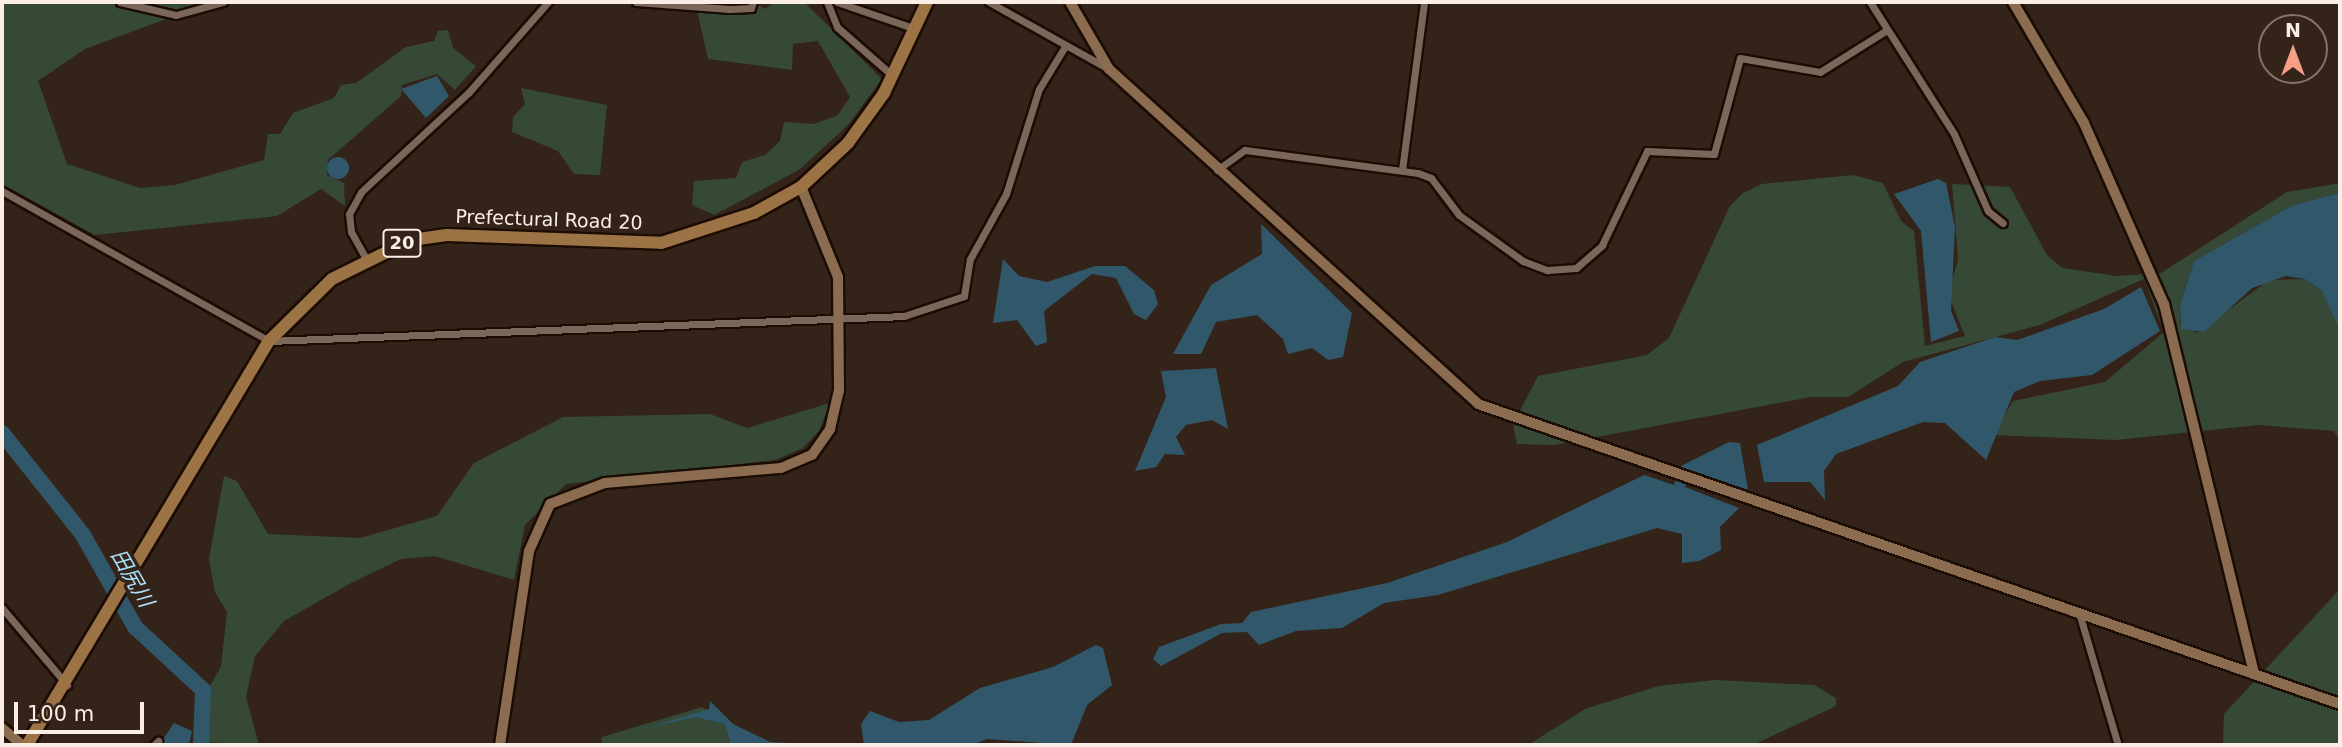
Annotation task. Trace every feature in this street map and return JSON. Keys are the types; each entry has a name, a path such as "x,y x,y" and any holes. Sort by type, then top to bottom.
{"main road":[{"name":"Prefectural Road 20","path":"25,745 67,686 269,341 307,300 365,257 447,235 661,243 743,218 801,187 848,143 893,76 927,2"}],"street":[{"path":"120,2 176,15 223,2"},
{"path":"365,257 351,232 355,200 469,92 548,2"},
{"path":"636,2 730,9 751,8 753,2"},
{"path":"827,2 837,27 893,76"},
{"path":"837,2 916,29"},
{"path":"989,2 1064,48 1110,69"},
{"path":"1070,2 1110,69 1459,392 1523,424 2080,616 2254,672 2340,704"},
{"path":"1402,170 1424,2"},
{"path":"1870,2 1954,134 1988,211 2003,223"},
{"path":"2013,2 2084,123 2164,304 2254,672"},
{"path":"1217,170 1245,150 1402,170 1431,178 1459,215 1523,261 1547,270 1576,268 1602,245 1647,151 1714,154 1740,58 1820,72 1887,30"},
{"path":"2,191 269,341 904,316 964,296 970,260 1006,194 1039,89 1064,48"},
{"path":"500,745 529,551 550,504 585,486 781,468 805,460 826,437 837,410 840,318 828,241 801,187"},
{"path":"2,608 67,686"},
{"path":"2080,616 2116,743"},
{"path":"2,728 25,745"}],"green space":[{"path":"2,2 212,2 85,49 38,81 67,164 140,188 175,185 264,160 268,134 280,134 293,113 334,98 341,85 356,83 406,47 434,41 438,31 448,30 453,48 476,66 455,90 437,74 402,85 401,96 328,160 327,175 344,183 345,206 321,189 277,216 95,235 2,184"},
{"path":"695,2 753,2 765,9 775,2 804,2 882,79 849,124 799,170 714,215 692,205 694,181 736,178 742,162 765,155 780,141 784,122 813,124 837,116 850,97 818,41 793,44 792,70 708,59"},
{"path":"521,88 607,105 600,175 574,174 558,151 512,132 513,117 525,104"},
{"path":"1853,175 1883,183 1901,221 1914,231 1925,346 1965,336 1948,294 1958,260 1952,184 2010,187 2047,255 2062,268 2117,276 2161,273 2287,192 2340,183 2340,193 2293,205 2194,261 2180,305 2180,324 2197,333 2269,280 2305,279 2322,291 2340,327 2340,441 2334,431 2259,425 2116,440 1993,435 2013,401 2105,382 2164,332 2144,279 2040,325 1903,362 1848,397 1811,397 1554,445 1517,444 1513,424 1538,376 1647,355 1669,338 1730,206 1743,193 1762,184"},
{"path":"830,403 819,431 803,448 775,460 566,484 525,525 514,580 435,556 401,559 351,583 284,621 255,656 246,697 259,745 205,742 208,690 221,666 227,612 215,592 209,559 224,476 237,481 268,534 360,538 437,516 474,463 563,417 710,414 747,428"},
{"path":"2340,589 2340,745 2223,745 2224,714"},
{"path":"1715,680 1814,685 1836,698 1836,706 1753,745 1528,745 1585,709 1658,686"},
{"path":"702,707 757,745 601,745 602,737"}],"water":[{"path":"437,76 449,96 426,118 401,89"},
{"path":"338,157 346,160 349,168 346,176 338,179 330,176 327,168 330,160"},
{"path":"1938,179 1946,183 1955,227 1951,311 1959,331 1931,342 1921,231 1894,194"},
{"path":"2340,193 2340,330 2322,291 2305,279 2286,276 2252,288 2204,332 2181,329 2180,305 2194,261 2293,205"},
{"path":"1261,224 1352,313 1343,357 1328,360 1312,348 1288,354 1283,339 1257,315 1216,322 1201,354 1173,354 1211,285 1262,254"},
{"path":"1003,259 1019,276 1047,282 1095,266 1125,266 1154,290 1158,304 1146,320 1134,314 1116,278 1092,274 1044,311 1047,342 1036,346 1017,320 993,323"},
{"path":"2141,287 2160,331 2092,375 2040,381 2014,392 1986,460 1945,423 1923,422 1836,454 1824,471 1825,500 1810,482 1764,482 1757,445 1898,386 1920,362 1995,337 2017,340 2104,309"},
{"path":"1216,368 1228,429 1212,420 1186,425 1176,437 1185,455 1165,454 1156,467 1135,471 1166,397 1161,371"},
{"path":"1729,442 1740,443 1748,490 1691,472 1685,487 1739,508 1720,527 1721,550 1699,561 1682,563 1682,534 1657,528 1438,595 1384,603 1342,628 1296,631 1259,645 1247,632 1222,633 1161,666 1153,659 1159,647 1221,624 1242,623 1251,612 1387,583 1507,542 1644,475 1674,485 1679,467"},
{"path":"1096,645 1103,648 1112,685 1087,705 1071,745 987,739 971,745 864,745 861,724 870,711 899,722 929,720 980,688 1053,667"},
{"path":"710,701 733,724 770,742 828,745 731,745 725,724 696,717 646,728 709,709"},
{"path":"174,723 192,731 189,745 159,745"}],"waterway":[{"name":"田尻川","path":"2,433 83,535 135,627 203,690 201,745"}]}
